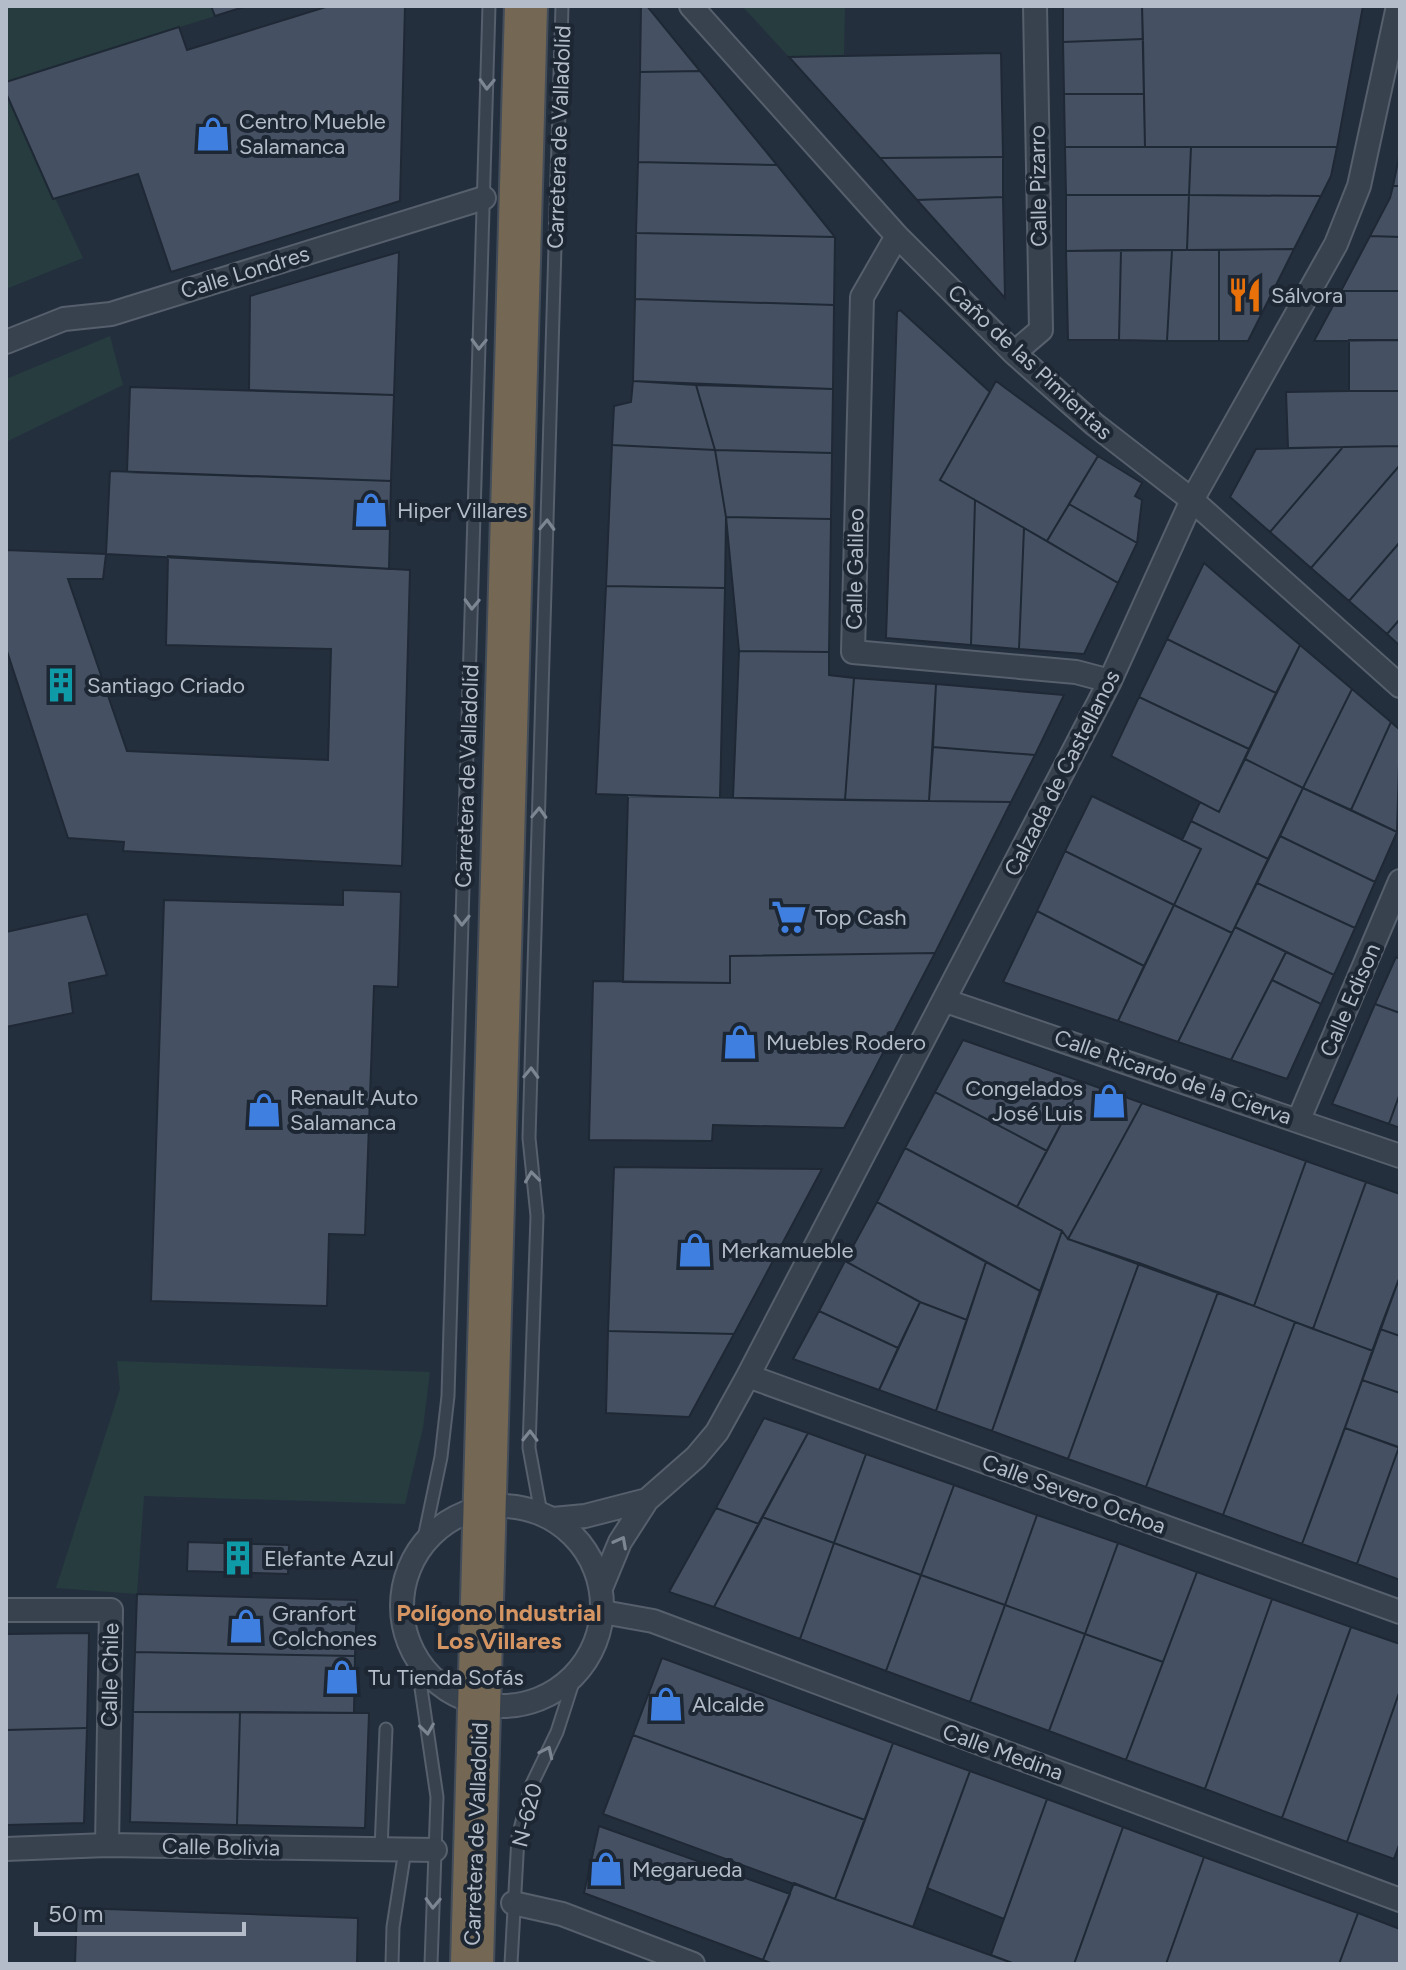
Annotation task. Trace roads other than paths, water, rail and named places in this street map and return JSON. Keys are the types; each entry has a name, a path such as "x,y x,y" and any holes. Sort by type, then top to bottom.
{"highway":[{"name":"Carretera de Valladolid","path":"472,1964 526,6"}],"street":[{"name":"Caño de las Pimientas","path":"691,6 897,236 1014,353 1094,424 1192,500 1400,686"},
{"name":"Calle Pizarro","path":"1014,353 1041,330 1035,6"},
{"name":"Calzada de Castellanos","path":"601,1588 620,1542 647,1500 696,1457 717,1432 748,1376 1110,681 1192,500 1336,244 1359,186 1398,6"},
{"name":"Calle Londres","path":"6,342 64,319 111,314 484,198"},
{"name":"Calle Galileo","path":"897,236 862,297 853,652 1076,672 1110,681"},
{"name":"Calle Edison","path":"1299,1119 1400,881"},
{"name":"Calle Ricardo de la Cierva","path":"946,1001 1400,1156"},
{"name":"Calle Severo Ochoa","path":"748,1376 1400,1612"},
{"name":"Calzada de Castellanos","path":"547,1516 585,1516 647,1500"},
{"name":"Carretera de Valladolid","path":"483,1507 522,1507 547,1516 576,1537 592,1561 601,1588 603,1612 593,1647 576,1673 548,1695 515,1706 480,1704 455,1696 434,1681 417,1661 404,1632 401,1601 408,1571 423,1543 450,1520 483,1507"},
{"name":"Calle Chile","path":"6,1610 111,1610 107,1845"},
{"name":"Calle Medina","path":"603,1612 653,1621 1400,1900"},
{"name":"Calle Bolivia","path":"6,1849 107,1845 435,1850"},
{"path":"513,1903 562,1914 693,1964"}],"lane":[{"name":"Carretera de Valladolid","path":"423,1543 441,1457 448,1396 489,6"},
{"name":"Carretera de Valladolid","path":"547,1516 529,1448 537,1216 529,1151 562,6"},
{"name":"Carretera de Valladolid","path":"417,1661 437,1797 431,1964"},
{"name":"N-620","path":"511,1964 518,1837 531,1786 557,1732 576,1673"},
{"path":"381,1849 386,1729"},
{"path":"392,1964 393,1927 405,1850"}],"place":[{"name":"Centro Mueble Salamanca","path":"213,134"},
{"name":"Sálvora","path":"1245,295"},
{"name":"Hiper Villares","path":"371,510"},
{"name":"Santiago Criado","path":"61,685"},
{"name":"Top Cash","path":"789,917"},
{"name":"Muebles Rodero","path":"740,1042"},
{"name":"Congelados José Luis","path":"1109,1101"},
{"name":"Renault Auto Salamanca","path":"264,1110"},
{"name":"Merkamueble","path":"695,1250"},
{"name":"Elefante Azul","path":"238,1558"},
{"name":"Granfort Colchones","path":"246,1626"},
{"name":"Tu Tienda Sofás","path":"342,1677"},
{"name":"Alcalde","path":"666,1704"},
{"name":"Megarueda","path":"606,1869"}],"district":[{"name":"Polígono Industrial Los Villares","path":"499,1626"}]}
